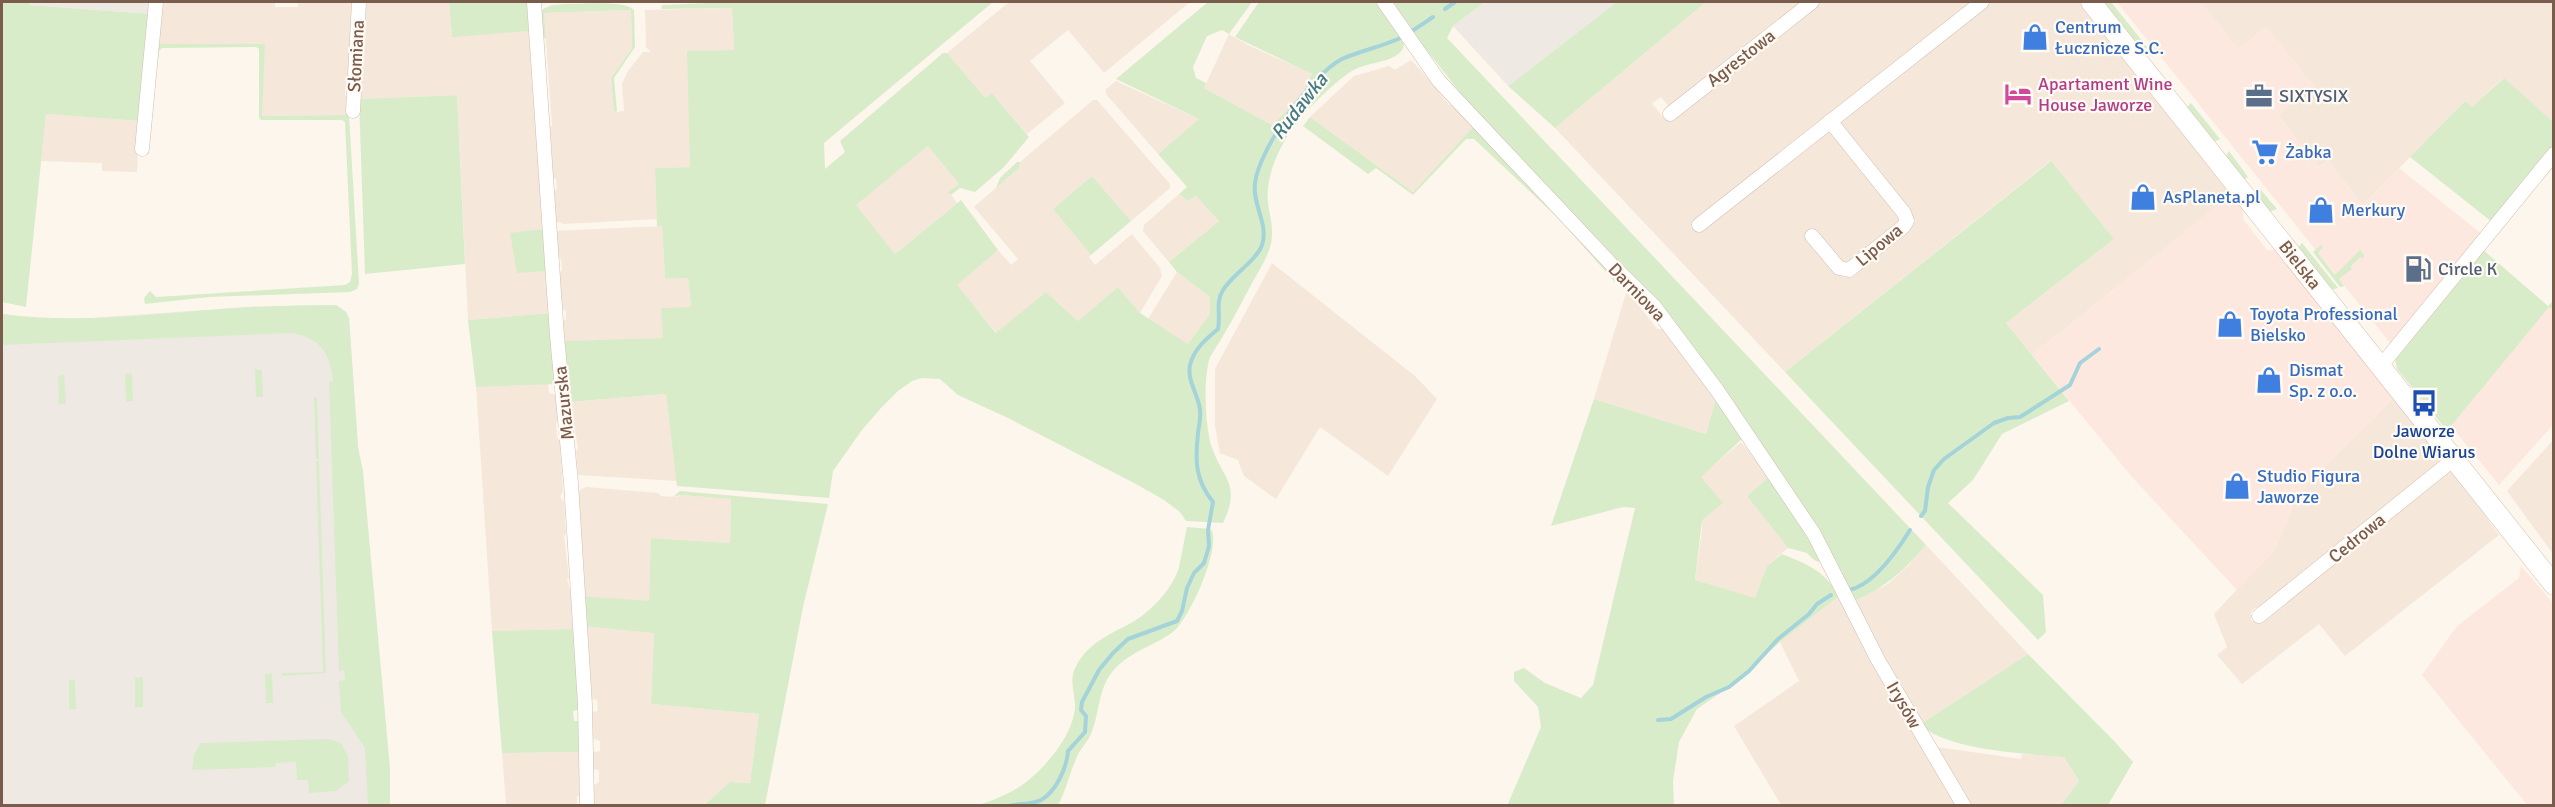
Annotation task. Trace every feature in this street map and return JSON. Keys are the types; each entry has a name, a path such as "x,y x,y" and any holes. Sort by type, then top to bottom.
{"main road":[{"name":"Bielska","path":"2091,2 2553,585"}],"street":[{"path":"142,148 156,2"},
{"name":"Słomiana","path":"353,111 358,2"},
{"name":"Mazurska","path":"534,2 557,336 571,483 585,705 587,806"},
{"name":"Darniowa","path":"1384,2 1429,69 1475,121 1654,306 1717,390 1814,534 1848,603"},
{"name":"Agrestowa","path":"1670,114 1812,2"},
{"path":"1700,225 1982,2"},
{"name":"Lipowa","path":"1812,236 1839,268 1849,270 1903,227 1907,221 1904,213 1830,121"},
{"path":"2380,366 2553,154"},
{"name":"Cedrowa","path":"2259,616 2454,459"},
{"name":"Irysów","path":"1848,603 1911,720 1964,806"}],"shaded area":[{"path":"29,2 153,2 151,14 29,5"},
{"path":"164,2 275,2 275,7 298,7 298,2 352,2 348,86 345,88 345,95 348,98 347,115 261,116 265,44 157,44 160,10"},
{"path":"363,2 449,2 452,36 529,31 543,229 510,234 547,271 551,313 468,320 457,95 359,99 359,84 363,80 363,65 360,61"},
{"path":"1009,2 1190,2 1104,73 1068,30 1030,61 1065,103 1027,134 992,93 985,99 947,53"},
{"path":"1485,2 1617,2 1508,86 1453,26"},
{"path":"1706,2 1806,2 1670,108 1661,97 1652,103 1666,121 1819,2 1978,2 1694,227 1697,230 1823,131 1833,133 1899,213 1902,220 1901,225 1850,264 1845,265 1840,264 1811,231 1806,234 1844,278 1916,221 1837,123 1839,119 1988,2 2080,2 2231,195 2032,355 2006,323 2114,239 2050,161 1785,372 1555,128"},
{"path":"2117,2 2201,2 2238,49 2266,27 2314,85 2278,115 2318,167 2328,161 2363,205 2399,168 2483,235 2391,344"},
{"path":"2201,2 2553,2 2553,122 2503,78 2471,108 2465,101 2363,205 2328,161 2318,167 2278,115 2313,85 2266,27 2238,49"},
{"path":"732,8 734,50 690,167 655,168 657,219 564,224 556,221 553,194 557,189 556,179 552,177 550,126 552,126 544,13 631,10 632,48 611,78 614,112 624,111 622,84 628,71 643,52 651,52 646,47 645,10"},
{"path":"1229,34 1250,46 1313,74 1302,95 1272,125 1204,88"},
{"path":"1411,60 1439,90 1449,105 1453,105 1473,127 1413,192 1310,117 1354,76 1389,66 1395,70"},
{"path":"1116,81 1199,119 1158,154 1106,94 1106,89"},
{"path":"1093,100 1097,100 1170,184 1170,188 1131,221 1092,176 1053,209 1091,255 1089,257 1095,265 1132,234 1160,268 1162,276 1140,313 1118,287 1078,321 1046,292 997,333 956,285 998,250 1011,265 1018,259 974,207 1019,168 1020,162"},
{"path":"46,114 139,121 137,172 102,171 102,163 41,161"},
{"path":"928,146 959,184 949,192 957,203 895,254 855,205"},
{"path":"1179,194 1188,201 1196,196 1219,221 1169,262 1143,231 1144,225"},
{"path":"2231,195 2243,206 2243,219 2267,250 2278,250 2395,397 2310,481 2295,501 2275,549 2237,590 2131,476 2032,355"},
{"path":"662,226 665,279 688,278 691,307 663,338 564,342 562,322 566,319 566,311 561,308 558,275 562,270 561,259 557,257 555,231"},
{"path":"1272,263 1415,376 1437,399 1388,476 1320,427 1276,499 1244,476 1238,460 1220,453 1215,426 1215,369"},
{"path":"1177,272 1210,297 1211,313 1188,344 1148,319"},
{"path":"1627,290 1657,329 1665,329 1716,398 1706,434 1594,399"},
{"path":"336,305 346,312 349,318 384,805 2,806 2,314 45,319 75,319 249,307"},
{"path":"2549,306 2554,310 2553,425 2499,485 2451,426"},
{"path":"548,384 549,393 557,395 559,416 556,424 557,437 560,442 563,491 560,497 564,502 566,534 564,536 569,578 567,579 571,594 574,629 492,631 476,387"},
{"path":"666,394 677,481 578,475 576,452 578,448 570,402"},
{"path":"2395,397 2443,459 2263,608 2255,608 2251,612 2251,620 2255,622 2451,468 2499,535 2345,656 2319,624 2242,684 2217,655 2227,647 2214,614 2275,549 2295,501 2310,481"},
{"path":"2553,440 2553,554 2507,491"},
{"path":"1741,442 1769,477 1747,496 1788,548 1767,566 1755,599 1695,580 1702,529 1700,477"},
{"path":"586,487 658,493 661,496 677,497 680,495 731,499 730,543 652,538 649,602 582,596 578,495 580,490"},
{"path":"1926,545 2028,654 1921,724 1853,601 1888,584"},
{"path":"2521,566 2553,603 2553,805 2527,805 2422,675 2457,626 2519,578"},
{"path":"1838,597 1962,805 1781,805 1734,726 1799,681 1780,642"},
{"path":"586,626 654,632 651,704 759,714 750,783 730,782 704,805 593,805 594,785 599,782 599,770 593,769 593,752 600,751 600,741 591,738 590,713 598,711 597,700 590,699"},
{"path":"1937,747 2021,759 2022,754 2064,757 2079,781 2061,805 1965,805"},
{"path":"580,752 580,795 577,796 577,805 506,805 502,753"}],"green space":[{"path":"2,2 29,2 29,5 151,14 139,121 46,114 26,307 2,302"},
{"path":"449,2 530,2 533,50 530,51 529,31 452,37"},
{"path":"734,2 993,2 824,143 825,169 845,152 840,141 943,53 947,53 985,98 992,93 1029,137 1004,167 975,192 960,188 951,195 948,192 959,184 928,146 856,205 895,254 961,200 998,250 957,285 996,333 1046,292 1078,321 1118,287 1140,313 1188,344 1210,314 1210,297 1177,272 1169,262 1219,221 1196,196 1188,201 1179,194 1187,187 1158,154 1199,119 1116,79 1208,2 1252,2 1229,34 1222,30 1207,36 1193,67 1196,78 1206,83 1204,88 1272,125 1302,95 1312,74 1235,37 1259,2 1379,2 1404,44 1402,50 1386,60 1358,68 1343,77 1306,111 1288,134 1274,163 1269,183 1268,203 1272,234 1269,250 1210,357 1206,389 1209,436 1215,456 1228,482 1231,499 1223,523 1186,521 1180,512 1164,500 1008,418 958,395 940,379 922,378 912,381 881,408 833,471 829,498 677,486 666,394 570,402 573,427 570,426 564,341 663,338 661,308 691,307 688,278 665,279 662,226 657,226 655,168 690,167 687,51 734,50 732,8 661,9 662,5"},
{"path":"1389,2 1485,2 1453,26 1447,38 1926,545 1902,571 1875,591 1853,601 1838,566 1823,542 1721,390 1477,114"},
{"path":"1617,2 1706,2 1555,128 1508,86"},
{"path":"2099,2 2111,2 2147,47 2142,52"},
{"path":"592,3 622,5 634,10 635,47 614,78 617,111 614,112 611,78 632,48 631,10 544,13 546,38 540,39 541,10 552,5"},
{"path":"156,44 265,44 262,116 347,115 348,98 359,284 357,289 350,292 209,297 145,304 144,298 150,291 156,297 345,285 350,282 352,274 345,122 342,120 261,120 259,118 259,49 256,47 162,48 159,51 147,153"},
{"path":"2504,78 2553,122 2553,147 2492,222 2410,157 2465,101 2472,107"},
{"path":"457,95 465,264 365,274 359,99"},
{"path":"2191,103 2220,139 2214,142 2186,108"},
{"path":"1453,105 1617,279 1615,282 1557,217 1474,139 1466,139 1413,195 1376,168 1368,174 1303,126 1310,117 1413,192 1473,127"},
{"path":"2229,151 2248,177 2242,181 2225,158"},
{"path":"2051,161 2114,239 2006,323 2069,401 2002,434 1973,480 1948,503 2043,595 2046,632 2038,640 1785,372"},
{"path":"1017,162 1020,162 1019,168 996,188 1000,178"},
{"path":"1092,176 1131,221 1091,255 1053,209"},
{"path":"2258,189 2277,209 2269,212 2254,197"},
{"path":"543,229 547,271 517,273 510,233"},
{"path":"2302,243 2338,288 2331,290 2296,250"},
{"path":"2321,245 2323,247 2318,253 2335,275 2360,250 2364,255 2363,259 2360,257 2350,267 2352,269 2339,279 2344,286 2340,287 2313,252"},
{"path":"2482,249 2548,306 2553,301 2553,310 2549,307 2451,426 2444,427 2397,369 2395,358"},
{"path":"336,305 346,312 349,318 358,447 363,471 390,768 390,805 368,805 365,748 341,712 339,681 345,680 344,670 339,671 329,382 333,381 329,362 321,347 307,337 289,333 2,345 2,314 94,318 249,307"},
{"path":"551,313 558,384 476,387 468,320"},
{"path":"255,369 262,370 263,397 256,397"},
{"path":"132,373 133,401 126,402 125,374"},
{"path":"64,375 66,403 59,404 58,376"},
{"path":"314,397 317,397 319,459 316,459"},
{"path":"1716,398 1743,438 1701,477 1723,503 1702,520 1695,580 1755,598 1767,566 1782,554 1807,565 1822,575 1834,588 1838,597 1780,642 1729,687 1697,709 1679,742 1673,781 1674,805 1507,806 1541,727 1538,707 1514,681 1514,672 1524,668 1545,683 1581,698 1593,685 1635,508 1623,507 1551,526 1594,399 1706,434"},
{"path":"316,461 319,461 326,673 282,676 282,673 323,672"},
{"path":"1769,477 1823,559 1819,562 1807,553 1788,548 1747,496"},
{"path":"680,491 828,504 803,607 765,805 704,805 730,782 750,783 759,714 651,704 654,633 583,626 582,596 649,601 651,538 730,543 731,499 680,495 673,497"},
{"path":"1187,527 1211,529 1213,538 1208,566 1195,599 1180,625 1173,632 1123,661 1106,681 1093,729 1077,756 1058,805 979,805 1025,783 1053,755 1066,735 1074,715 1072,681 1081,658 1103,638 1137,620 1166,592 1179,567"},
{"path":"574,629 581,709 573,711 574,721 581,721 580,752 502,753 492,631"},
{"path":"2028,654 2133,762 2108,805 2061,805 2079,781 2064,757 1967,745 1947,740 1932,733 1921,724"},
{"path":"272,673 273,703 266,703 265,674"},
{"path":"143,677 143,707 135,707 135,678"},
{"path":"69,680 75,680 76,709 69,709"},
{"path":"328,739 341,743 348,756 349,781 336,791 309,793 308,780 297,780 296,762 276,763 275,767 192,770 194,754 201,743"}],"waterway":[{"name":"Rudawka","path":"1445,9 1455,2"},
{"name":"Rudawka","path":"1009,806 1037,802 1056,785 1063,771 1068,751 1085,732 1086,716 1081,710 1082,702 1099,670 1128,639 1177,621 1182,611 1187,588 1194,573 1204,563 1209,546 1208,530 1213,502 1203,486 1198,469 1200,413 1189,371 1197,349 1218,329 1219,299 1223,290 1255,256 1262,245 1264,237 1255,183 1266,151 1302,96 1330,67 1342,59 1398,39 1433,17"},
{"path":"1921,516 1925,511 1928,487 1934,470 1944,459 1994,423 2020,417 2070,385 2080,363 2099,349"},
{"path":"1849,590 1858,587 1876,574 1892,557 1910,530"},
{"path":"1658,720 1671,719 1706,697 1729,687 1749,671 1778,639 1809,614 1817,604 1831,595"}],"place":[{"name":"Centrum Łucznicze S.C.","path":"2035,37"},
{"name":"Apartament Wine House Jaworze","path":"2018,94"},
{"name":"SIXTYSIX","path":"2259,96"},
{"name":"Żabka","path":"2265,152"},
{"name":"AsPlaneta.pl","path":"2143,197"},
{"name":"Merkury","path":"2321,210"},
{"name":"Circle K","path":"2418,269"},
{"name":"Toyota Professional Bielsko","path":"2230,324"},
{"name":"Dismat Sp. z o.o.","path":"2269,380"},
{"name":"Jaworze Dolne Wiarus","path":"2424,403"},
{"name":"Studio Figura Jaworze","path":"2237,486"}]}
